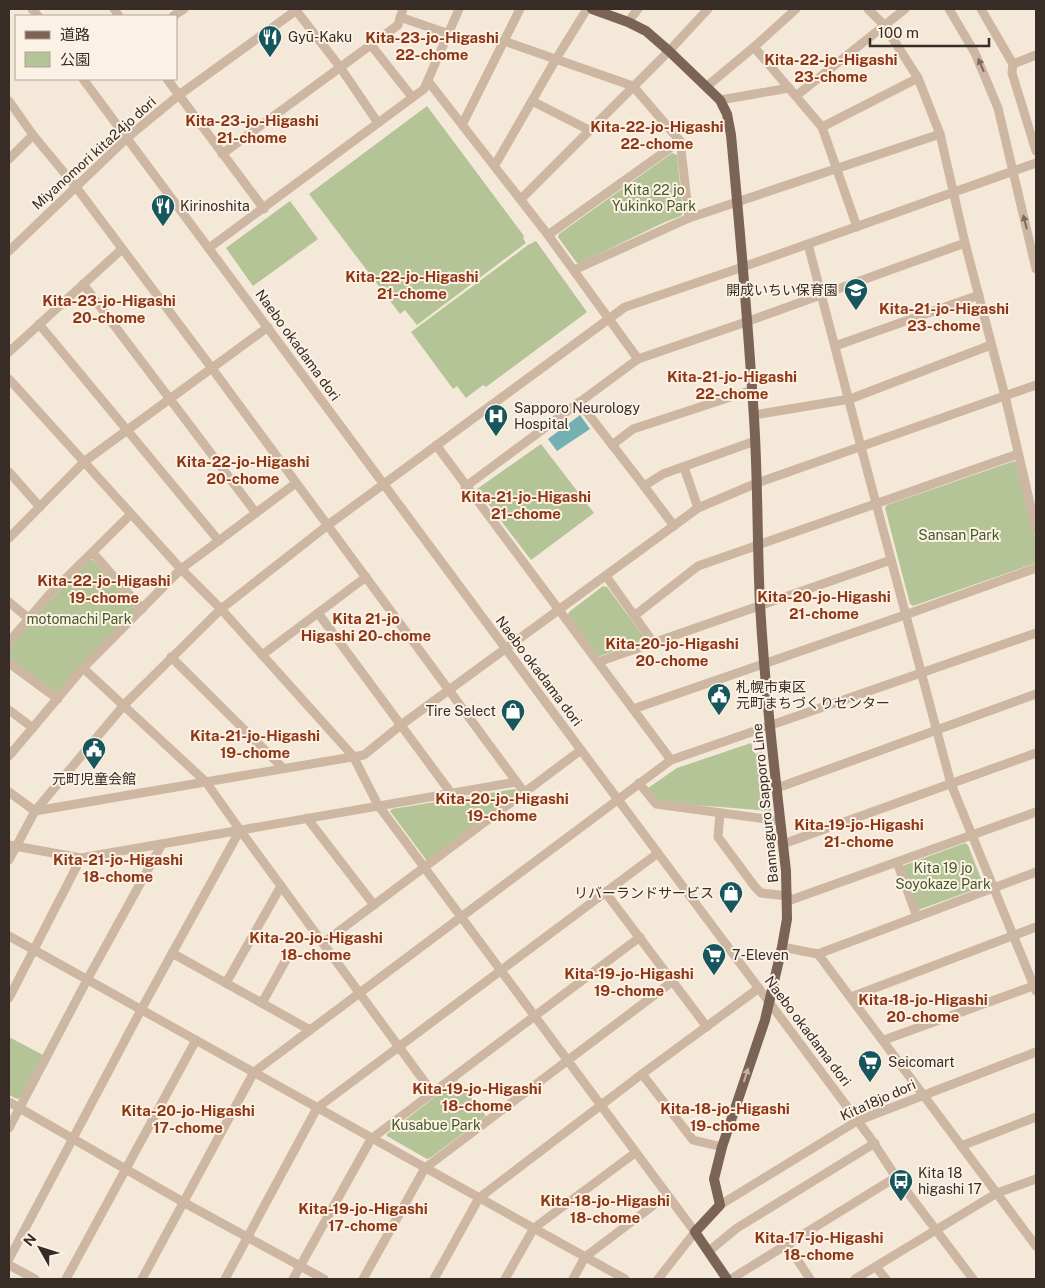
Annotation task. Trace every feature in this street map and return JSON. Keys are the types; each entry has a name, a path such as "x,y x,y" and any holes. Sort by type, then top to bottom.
{"main road":[{"name":"Bannaguro Sapporo Line","path":"592,9 628,22 646,31 669,51 720,100 727,114 731,135 754,415 760,605 764,664 788,899 787,919 782,946 765,1020 722,1146 714,1179 720,1206"},
{"name":"Kita18jo dori","path":"695,1232 720,1206"},
{"path":"695,1232 727,1279"}],"street":[{"path":"297,9 378,123"},
{"name":"Miyanomori kita24jo dori","path":"9,252 128,137 179,95 297,9"},
{"path":"210,248 424,88 459,9"},
{"path":"463,123 520,9"},
{"path":"495,165 587,9"},
{"path":"628,22 638,9"},
{"path":"521,199 669,51 708,9"},
{"path":"706,87 796,9"},
{"path":"868,9 884,25 918,78 940,134 1036,529"},
{"path":"796,96 905,9"},
{"path":"949,9 975,53 998,108 1036,269"},
{"path":"981,9 1013,64 1012,73 1036,151"},
{"path":"222,154 398,25 401,13 449,34"},
{"path":"504,41 633,86 680,142 689,218"},
{"path":"371,45 412,97"},
{"path":"754,47 822,127 857,227"},
{"path":"1013,64 1036,55"},
{"path":"822,127 918,78"},
{"name":"Naebo okadama dori","path":"84,80 128,137 973,1279"},
{"path":"168,80 264,208"},
{"path":"428,81 521,199 638,359"},
{"path":"720,100 789,88"},
{"path":"532,100 589,130"},
{"path":"9,101 211,367 524,792"},
{"path":"574,270 689,218 940,134"},
{"path":"9,159 33,135"},
{"path":"548,235 680,142"},
{"path":"9,860 12,846 35,811 124,705 221,608 436,445 625,307 1036,163"},
{"path":"465,487 638,359 965,243"},
{"path":"808,244 951,784 1035,987 884,1040"},
{"path":"9,352 122,249"},
{"path":"83,284 256,512"},
{"path":"835,346 979,295"},
{"path":"39,324 219,540"},
{"path":"9,538 85,462 211,367 268,327"},
{"path":"754,415 850,399 991,345"},
{"path":"9,379 181,569 221,608 353,756 378,805 695,1232"},
{"path":"9,792 35,811 364,755 402,725 698,508 757,483 1036,385"},
{"path":"612,444 633,429 752,390"},
{"path":"579,402 674,526"},
{"path":"644,486 663,474 755,442"},
{"path":"436,445 465,487 671,760"},
{"path":"634,616 698,566 1018,454"},
{"path":"684,466 698,508"},
{"path":"9,472 40,507"},
{"path":"9,756 83,668 181,569 296,483"},
{"path":"9,642 49,594 131,514"},
{"path":"92,553 142,609"},
{"path":"598,662 891,560"},
{"path":"633,709 1036,568"},
{"path":"606,576 653,642"},
{"path":"262,654 366,577"},
{"path":"9,602 28,618"},
{"path":"318,613 451,793"},
{"path":"142,1279 254,1072 639,783 671,760 1036,633"},
{"path":"171,657 283,768"},
{"path":"9,663 58,699"},
{"path":"83,668 206,782 432,1092"},
{"path":"777,788 1036,694"},
{"path":"9,710 33,728"},
{"path":"323,943 426,868 581,750"},
{"path":"783,844 1036,753"},
{"path":"12,846 82,858 516,782"},
{"path":"639,783 656,804 780,821"},
{"path":"720,813 718,836 755,887 761,893 788,899 1036,812"},
{"path":"307,818 374,905"},
{"path":"9,1259 141,1010 240,830"},
{"path":"9,1128 87,980 162,844"},
{"path":"224,1279 317,1108 658,853"},
{"path":"9,998 82,858"},
{"path":"897,862 916,917"},
{"path":"782,946 818,954 1036,872"},
{"path":"226,983 281,886"},
{"path":"605,892 708,1027"},
{"path":"851,997 1036,927"},
{"path":"9,936 625,1279"},
{"path":"293,1279 372,1138 640,937"},
{"path":"172,953 310,1030"},
{"path":"818,954 1036,1246"},
{"path":"262,1003 287,958"},
{"path":"363,1279 425,1168 673,982"},
{"path":"434,1279 479,1198 759,988"},
{"path":"66,1279 196,1040"},
{"name":"Kita18jo dori","path":"720,1206 857,1120 1036,1052"},
{"path":"642,1074 693,1140 722,1146"},
{"path":"9,1102 74,1138 125,1170 324,1279"},
{"path":"961,1146 1036,1117"},
{"path":"708,1251 737,1228 874,1143"},
{"path":"505,1279 534,1228 635,1153"},
{"path":"731,1279 896,1176"},
{"path":"856,1279 997,1193 1036,1178"},
{"path":"573,1279 585,1257 667,1195"},
{"name":"Kita18jo dori","path":"658,1279 695,1232"},
{"path":"787,1244 810,1279"},
{"path":"9,1265 35,1279"},
{"path":"876,1267 886,1279"}],"green space":[{"path":"427,106 524,236 523,238 526,243 417,325 405,310 400,314 309,194"},
{"name":"Kita 22 jo Yukinko Park","path":"672,153 677,155 683,213 681,216 577,263 558,237 559,234"},
{"path":"290,201 318,239 253,286 226,248"},
{"path":"536,241 587,312 486,387 483,385 466,398 457,386 453,389 411,332"},
{"path":"541,444 594,513 531,560 477,489"},
{"name":"Sansan Park","path":"1014,461 1017,463 1036,540 1036,563 913,606 910,604 885,508 887,505"},
{"name":"motomachi Park","path":"90,560 93,560 135,608 135,611 58,692 55,692 9,658 9,647 29,622"},
{"path":"603,586 607,587 644,637 641,642 600,656 597,655 568,615 569,612"},
{"path":"751,743 755,754 762,752 771,811 658,802 648,788 677,768"},
{"path":"515,789 518,793 427,861 390,811 392,809"},
{"name":"Kita 19 jo Soyokaze Park","path":"965,843 968,845 983,884 982,887 918,910 902,866"},
{"path":"9,1037 43,1055 20,1098 17,1099 9,1095"},
{"name":"Kusabue Park","path":"457,1080 486,1116 427,1159 387,1136 387,1134"}],"water":[{"path":"580,415 590,429 557,451 548,439"}],"place":[{"name":"Gyū-Kaku","path":"270,58"},
{"name":"Kirinoshita","path":"163,227"},
{"name":"開成いちい保育園","path":"856,311"},
{"name":"Sapporo Neurology Hospital","path":"496,437"},
{"name":"札幌市東区 元町まちづくりセンター","path":"719,716"},
{"name":"Tire Select","path":"513,732"},
{"name":"元町児童会館","path":"94,770"},
{"name":"リバーランドサービス","path":"731,914"},
{"name":"7-Eleven","path":"714,976"},
{"name":"Seicomart","path":"870,1083"},
{"name":"Kita 18 higashi 17","path":"901,1202"}],"district":[{"name":"Kita-23-jo-Higashi 22-chome","path":"432,46"},
{"name":"Kita-22-jo-Higashi 23-chome","path":"831,68"},
{"name":"Kita-23-jo-Higashi 21-chome","path":"252,128"},
{"name":"Kita-22-jo-Higashi 22-chome","path":"657,134"},
{"name":"Kita-22-jo-Higashi 21-chome","path":"412,284"},
{"name":"Kita-23-jo-Higashi 20-chome","path":"109,308"},
{"name":"Kita-21-jo-Higashi 23-chome","path":"944,316"},
{"name":"Kita-21-jo-Higashi 22-chome","path":"732,384"},
{"name":"Kita-22-jo-Higashi 20-chome","path":"243,470"},
{"name":"Kita-21-jo-Higashi 21-chome","path":"526,504"},
{"name":"Kita-22-jo-Higashi 19-chome","path":"104,588"},
{"name":"Kita-20-jo-Higashi 21-chome","path":"824,604"},
{"name":"Kita 21-jo Higashi 20-chome","path":"366,626"},
{"name":"Kita-20-jo-Higashi 20-chome","path":"672,652"},
{"name":"Kita-21-jo-Higashi 19-chome","path":"255,744"},
{"name":"Kita-20-jo-Higashi 19-chome","path":"502,806"},
{"name":"Kita-19-jo-Higashi 21-chome","path":"859,832"},
{"name":"Kita-21-jo-Higashi 18-chome","path":"118,868"},
{"name":"Kita-20-jo-Higashi 18-chome","path":"316,946"},
{"name":"Kita-19-jo-Higashi 19-chome","path":"629,982"},
{"name":"Kita-18-jo-Higashi 20-chome","path":"923,1008"},
{"name":"Kita-19-jo-Higashi 18-chome","path":"477,1096"},
{"name":"Kita-18-jo-Higashi 19-chome","path":"725,1116"},
{"name":"Kita-20-jo-Higashi 17-chome","path":"188,1118"},
{"name":"Kita-18-jo-Higashi 18-chome","path":"605,1208"},
{"name":"Kita-19-jo-Higashi 17-chome","path":"363,1216"},
{"name":"Kita-17-jo-Higashi 18-chome","path":"819,1246"}]}
